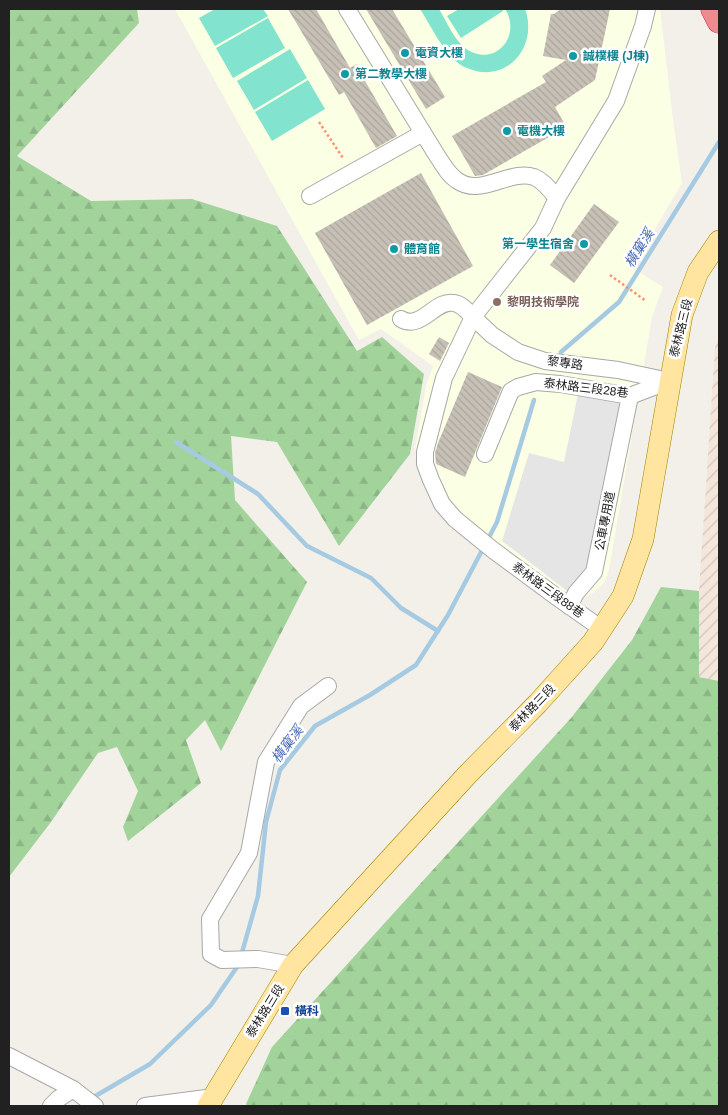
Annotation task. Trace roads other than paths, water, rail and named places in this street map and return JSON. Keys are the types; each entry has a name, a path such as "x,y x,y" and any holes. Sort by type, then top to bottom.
{"highway":[{"path":"711,9 719,21"}],"main road":[{"name":"泰林路三段","path":"211,1102 293,965 467,775 594,642 624,596 643,539 682,315 688,294 698,272 719,241"}],"lane":[{"path":"348,9 423,133 447,170 457,181 468,186 481,186 520,176 534,177 544,184 557,198"},
{"path":"473,317 543,228 557,198 616,100 643,26 647,9"},
{"path":"711,9 719,28"},
{"path":"310,196 423,133"},
{"name":"黎專路","path":"401,319 413,323 446,303 453,302 460,305 492,335 518,352 545,361 618,370 669,381"},
{"name":"泰林路三段88巷","path":"473,317 444,378 425,452 425,464 442,504 455,519 493,550 602,629"},
{"name":"泰林路三段28巷","path":"485,454 511,391 518,387 536,382 560,384 630,396 669,381"},
{"name":"公車專用道","path":"569,606 576,593 594,572 630,396"},
{"path":"293,965 258,959 222,960 211,954 210,919 249,853 266,762 301,706 328,686"},
{"path":"9,1056 76,1091 95,1106"},
{"path":"52,1106 58,1099 76,1091"},
{"path":"145,1106 211,1102"}],"waterway":[{"name":"橫窠溪","path":"561,352 619,302 719,142"},
{"name":"橫窠溪","path":"241,956 258,896 266,822 280,770 315,726 370,695 416,665 448,615 497,522 534,400"},
{"path":"176,442 258,494 307,546 371,578 401,608 438,631"},
{"name":"橫窠溪","path":"92,1098 150,1064 211,1005 239,964"}],"place":[{"name":"電資大樓","path":"405,53"},
{"name":"誠樸樓 (J棟)","path":"573,56"},
{"name":"第二教學大樓","path":"345,74"},
{"name":"電機大樓","path":"507,131"},
{"name":"第一學生宿舍","path":"584,244"},
{"name":"體育館","path":"394,249"},
{"name":"黎明技術學院","path":"497,302"},
{"name":"橫科","path":"285,1011"}]}
